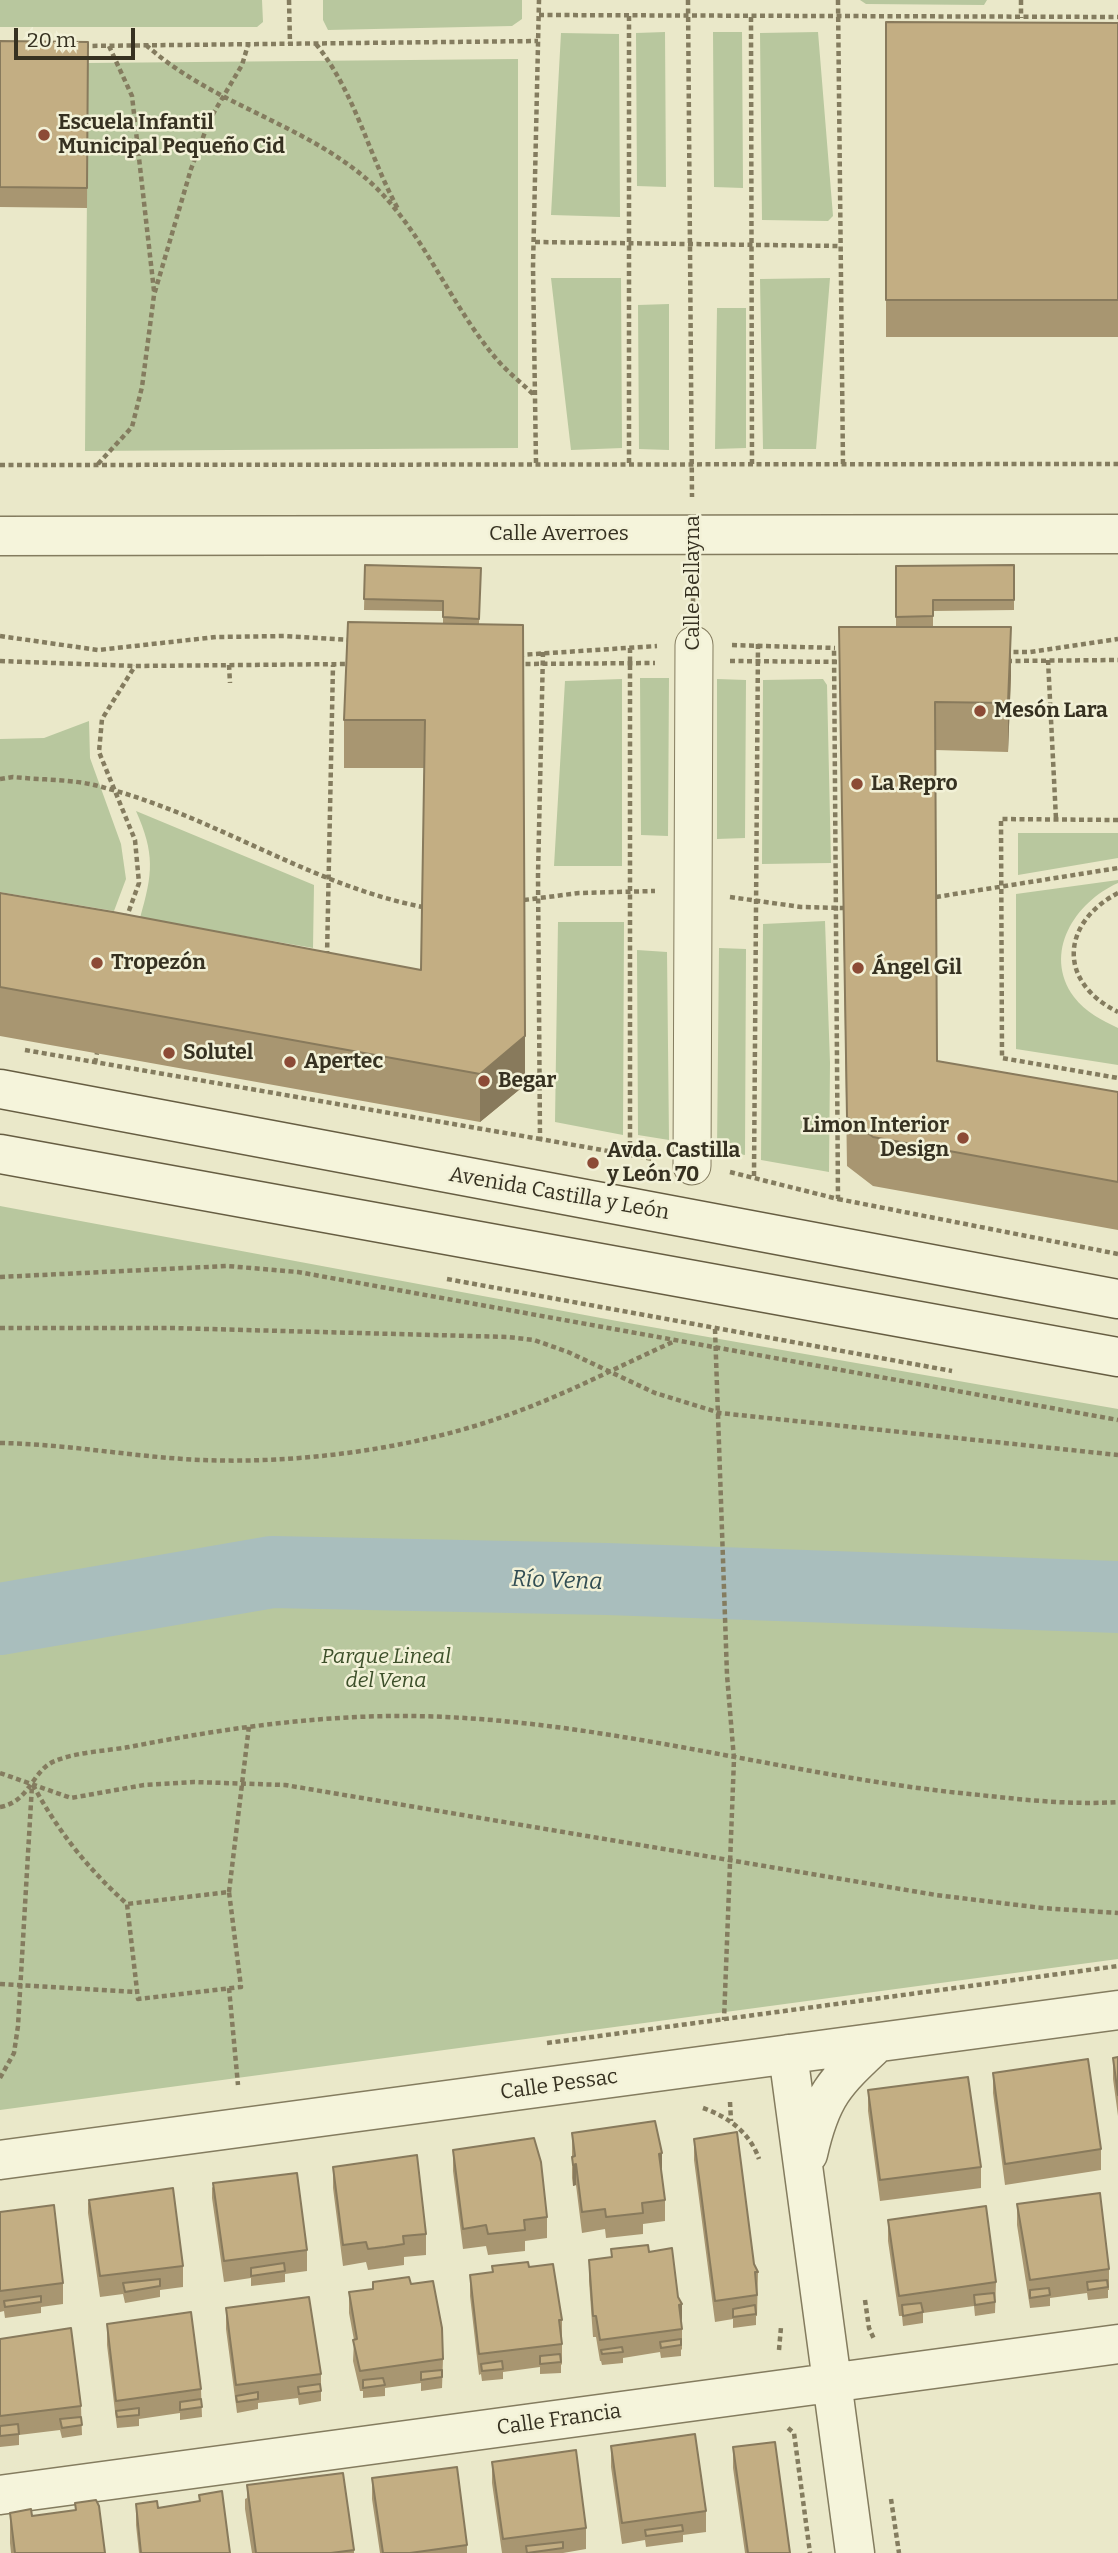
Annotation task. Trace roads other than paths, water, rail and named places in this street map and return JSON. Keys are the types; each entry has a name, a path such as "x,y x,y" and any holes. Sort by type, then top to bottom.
{"street":[{"name":"Calle Averroes","path":"0,536 1118,534"},
{"name":"Calle Bellayna","path":"692,1166 694,654"},
{"name":"Avenida Castilla y León","path":"0,1089 1118,1299"},
{"path":"0,1154 1118,1357"},
{"name":"Calle Pessac","path":"0,2160 1118,2010"},
{"path":"803,2173 818,2112 848,2070 877,2043"},
{"path":"788,2054 855,2553"},
{"name":"Calle Francia","path":"0,2494 1118,2344"}],"waterway":[{"name":"Río Vena","path":"0,1619 272,1572 607,1579 1118,1597"}],"place":[{"name":"Escuela Infantil Municipal Pequeño Cid","path":"44,135"},
{"name":"Mesón Lara","path":"980,711"},
{"name":"La Repro","path":"857,784"},
{"name":"Tropezón","path":"97,963"},
{"name":"Ángel Gil","path":"858,968"},
{"name":"Solutel","path":"169,1053"},
{"name":"Apertec","path":"290,1062"},
{"name":"Begar","path":"484,1081"},
{"name":"Limon Interior Design","path":"963,1138"},
{"name":"Avda. Castilla y León 70","path":"593,1163"}],"park label":[{"name":"Parque Lineal del Vena","path":"386,1669"}]}
